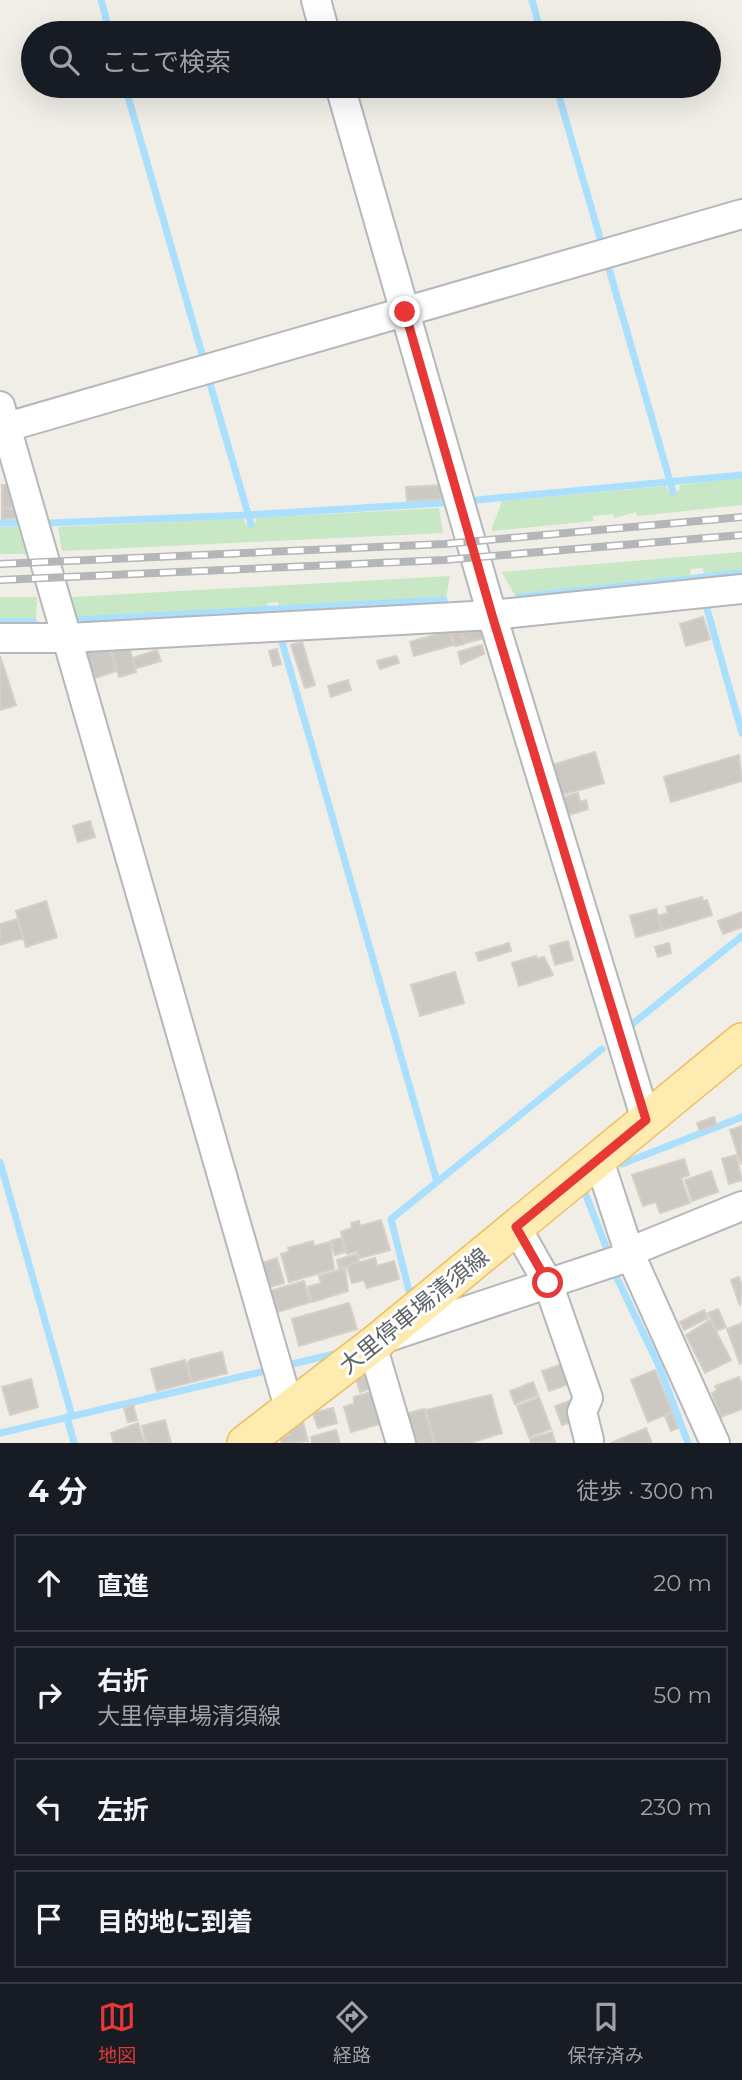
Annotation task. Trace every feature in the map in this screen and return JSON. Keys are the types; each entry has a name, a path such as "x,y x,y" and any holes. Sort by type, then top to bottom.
{"main road":[{"name":"大里停車場清須線","path":"245,1443 375,1343 742,1041"}],"street":[{"path":"316,0 322,21"},
{"path":"343,98 492,615 646,1120"},
{"path":"290,1411 68,638 2,421 405,312 742,214"},
{"path":"0,638 68,638 492,615 742,589"},
{"path":"598,1160 630,1254 715,1443"},
{"path":"401,1443 375,1343 630,1254 742,1206"},
{"path":"516,1227 548,1283 588,1398 582,1412 589,1440"}],"green space":[{"path":"742,478 742,505 637,516 636,512 615,518 613,514 593,516 593,521 492,531 502,501 666,486 669,492 679,491 680,485"},
{"path":"439,508 443,533 62,551 58,527 243,518 246,524 255,523 256,518"},
{"path":"0,527 24,527 29,554 0,554"},
{"path":"742,552 742,570 705,574 702,568 691,569 690,575 514,594 502,572"},
{"path":"450,576 446,598 280,609 278,602 268,603 266,609 76,618 72,597"},
{"path":"0,597 37,597 36,619 0,619"}],"building":[{"path":"2,485 12,485 12,508 2,508"},
{"path":"441,485 441,499 407,501 406,487"},
{"path":"2,509 16,509 17,518 2,519"},
{"path":"703,617 710,639 686,646 680,624"},
{"path":"482,630 484,638 465,643 462,632"},
{"path":"449,631 453,645 414,656 410,642"},
{"path":"460,631 464,644 455,646 451,634"},
{"path":"302,642 315,685 305,688 291,645"},
{"path":"482,645 484,654 461,664 458,652"},
{"path":"277,649 281,664 273,666 269,651"},
{"path":"110,650 116,671 95,678 94,674 91,675 84,653"},
{"path":"130,650 136,672 119,677 112,651"},
{"path":"157,650 161,661 136,668 133,658"},
{"path":"0,656 16,705 0,710"},
{"path":"396,656 399,663 380,669 377,661"},
{"path":"348,680 351,690 331,697 328,686"},
{"path":"595,752 604,783 561,795 552,765"},
{"path":"739,755 742,781 671,802 664,777"},
{"path":"578,793 580,802 586,800 588,809 566,816 561,798"},
{"path":"90,821 95,837 78,842 73,826"},
{"path":"702,897 703,901 707,900 712,915 663,930 658,916 668,913 666,907"},
{"path":"46,901 57,937 26,947 16,911"},
{"path":"656,909 662,930 636,937 630,916"},
{"path":"742,912 742,927 723,934 718,921"},
{"path":"17,919 23,938 0,945 0,924"},
{"path":"568,941 573,960 555,965 550,946"},
{"path":"509,943 511,951 479,961 476,953"},
{"path":"669,943 671,953 658,957 655,947"},
{"path":"536,956 537,959 544,957 553,975 519,986 512,963"},
{"path":"455,972 464,1003 420,1016 411,985"},
{"path":"714,1117 716,1125 700,1131 697,1123"},
{"path":"742,1126 742,1164 741,1164 730,1130"},
{"path":"736,1155 742,1180 729,1184 722,1159"},
{"path":"684,1159 689,1175 681,1178 690,1203 660,1213 656,1202 643,1206 632,1175"},
{"path":"711,1171 718,1192 692,1201 685,1180"},
{"path":"381,1220 390,1250 360,1258 357,1251 347,1254 341,1232 352,1228 351,1223 359,1221 360,1226"},
{"path":"341,1238 345,1252 335,1255 331,1241"},
{"path":"313,1241 314,1246 330,1242 334,1269 289,1282 281,1254 289,1252 288,1248"},
{"path":"357,1254 359,1262 339,1268 337,1260"},
{"path":"277,1258 284,1283 266,1288 259,1264"},
{"path":"375,1258 377,1266 394,1261 399,1279 367,1288 364,1280 352,1283 347,1266"},
{"path":"345,1268 348,1291 312,1302 308,1287 321,1283 319,1276"},
{"path":"739,1277 742,1286 740,1306 731,1280"},
{"path":"304,1281 310,1302 274,1313 270,1291"},
{"path":"349,1303 357,1329 299,1346 292,1319"},
{"path":"718,1309 726,1327 717,1331 708,1313"},
{"path":"704,1310 708,1318 684,1330 680,1322"},
{"path":"710,1320 731,1360 705,1373 686,1335"},
{"path":"742,1323 742,1363 740,1364 727,1329"},
{"path":"222,1352 227,1373 192,1382 187,1364 190,1360"},
{"path":"185,1360 191,1382 157,1391 151,1369"},
{"path":"562,1364 569,1384 549,1391 542,1371"},
{"path":"655,1370 672,1412 648,1422 631,1380"},
{"path":"372,1375 376,1387 360,1392 356,1379"},
{"path":"739,1377 742,1385 742,1409 721,1417 712,1393 717,1390 715,1386"},
{"path":"31,1379 38,1407 10,1415 2,1387"},
{"path":"533,1382 538,1395 515,1404 510,1391"},
{"path":"374,1393 383,1423 351,1432 344,1407 354,1404 354,1397"},
{"path":"491,1395 502,1433 470,1443 435,1443 426,1410"},
{"path":"539,1397 551,1429 529,1437 517,1406"},
{"path":"573,1400 579,1420 562,1425 555,1406"},
{"path":"133,1405 137,1420 128,1422 124,1408"},
{"path":"333,1408 337,1423 318,1428 313,1413"},
{"path":"424,1409 434,1443 410,1443 402,1415"},
{"path":"672,1413 678,1428 671,1431 665,1416"},
{"path":"165,1420 171,1443 146,1443 142,1426"},
{"path":"303,1422 308,1441 282,1443 280,1438 290,1435 289,1433"},
{"path":"138,1423 144,1443 114,1443 111,1433"},
{"path":"646,1428 652,1443 611,1443"},
{"path":"336,1430 340,1443 312,1443 311,1437"},
{"path":"552,1432 555,1442 531,1443 530,1439"}],"waterway":[{"path":"101,0 107,21"},
{"path":"532,0 538,21"},
{"path":"128,98 204,361"},
{"path":"559,98 602,245"},
{"path":"607,262 673,492"},
{"path":"208,377 251,524"},
{"path":"477,500 742,475"},
{"path":"48,523 248,515 442,503"},
{"path":"0,523 21,523"},
{"path":"518,597 742,573"},
{"path":"77,620 444,600"},
{"path":"707,609 742,733"},
{"path":"0,622 34,622"},
{"path":"282,642 437,1182"},
{"path":"626,1029 742,936"},
{"path":"409,1291 391,1219 602,1049"},
{"path":"622,1164 742,1117"},
{"path":"0,1162 72,1416"},
{"path":"584,1190 608,1252 604,1253"},
{"path":"615,1274 659,1366 688,1443"},
{"path":"284,1366 334,1354"},
{"path":"0,1433 265,1371"},
{"path":"67,1417 74,1443"}],"railway":[{"path":"0,564 444,544 742,517"},
{"path":"0,580 444,560 742,535"}],"route":[{"path":"405,312 492,615 646,1120 516,1227 548,1283"}]}
